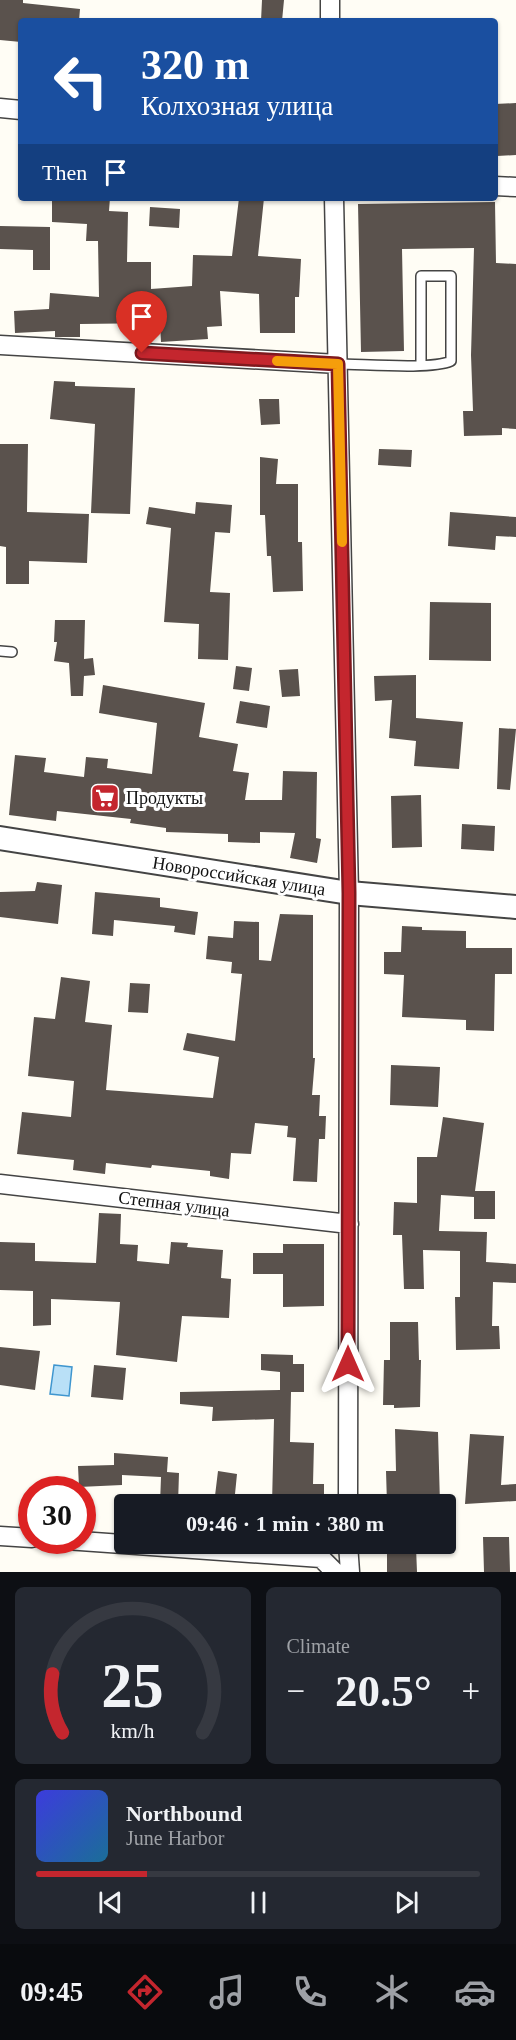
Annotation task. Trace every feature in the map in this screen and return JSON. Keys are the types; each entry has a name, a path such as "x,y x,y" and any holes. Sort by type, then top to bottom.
{"street":[{"path":"330,0 330,18"},
{"path":"0,108 18,110"},
{"path":"498,186 516,187"},
{"path":"334,201 349,893 348,1494"},
{"path":"0,345 338,364"},
{"name":"Новороссийская улица","path":"0,837 349,893 516,907"},
{"name":"Степная улица","path":"0,1184 348,1224"},
{"path":"0,1536 18,1537"},
{"path":"96,1542 321,1558 335,1572"},
{"path":"349,1554 350,1572"}],"lane":[{"path":"338,364 421,365 442,365 452,361 451,276 421,276 421,365"},
{"path":"0,651 12,652"}],"water":[{"path":"54,1365 72,1367 69,1396 50,1394"}],"building":[{"path":"0,0 23,0 23,3 80,9 79,18 18,18 18,42 0,40"},
{"path":"262,0 284,0 282,18 261,18"},
{"path":"516,103 516,155 498,156 498,104"},
{"path":"52,201 110,201 109,211 128,212 127,262 151,262 151,289 192,286 193,255 232,256 239,201 264,201 258,256 301,259 299,297 295,297 295,333 260,333 259,294 220,291 222,326 207,327 208,339 161,342 160,323 80,324 80,337 55,337 55,331 15,333 14,311 49,309 50,293 99,297 98,241 86,241 87,224 52,222"},
{"path":"495,202 496,263 516,264 516,429 502,428 502,435 464,436 463,411 473,411 471,355 474,248 402,249 404,351 361,352 358,204"},
{"path":"150,207 180,209 179,228 149,226"},
{"path":"0,226 50,227 50,270 33,270 33,250 0,249"},
{"path":"54,381 75,382 75,386 135,388 130,514 91,513 95,424 50,419"},
{"path":"259,399 279,399 280,424 261,425"},
{"path":"0,444 28,444 27,512 89,514 87,563 29,561 29,584 6,584 6,547 0,546"},
{"path":"379,449 412,450 411,467 378,465"},
{"path":"260,457 278,459 276,484 298,484 298,542 302,542 303,591 273,592 271,556 267,556 265,515 260,515"},
{"path":"196,502 232,505 230,533 215,532 210,592 230,593 228,660 198,659 199,624 164,622 171,528 146,524 149,507 195,514"},
{"path":"450,512 516,517 516,537 496,536 495,550 448,546"},
{"path":"430,602 491,603 491,661 429,660"},
{"path":"55,620 85,620 84,659 93,658 95,675 84,676 83,696 71,696 69,663 54,661 57,642 54,642"},
{"path":"236,666 252,668 249,691 233,689"},
{"path":"298,669 300,696 282,697 279,670"},
{"path":"416,675 416,718 463,722 459,769 414,766 416,741 389,738 392,700 375,701 374,676"},
{"path":"103,685 205,703 199,737 238,744 233,771 249,773 245,800 282,800 283,771 317,772 316,838 321,839 317,863 290,858 295,833 260,832 260,843 228,842 228,834 166,832 166,828 130,823 131,819 57,811 56,821 9,815 15,755 46,758 44,772 84,777 86,757 108,759 107,768 152,774 157,723 99,713"},
{"path":"240,701 270,706 267,728 236,723"},
{"path":"499,728 516,729 510,790 497,789"},
{"path":"421,795 422,847 392,848 391,796"},
{"path":"462,824 495,826 494,851 461,849"},
{"path":"37,882 62,885 58,924 0,917 0,892 35,891"},
{"path":"95,892 160,898 160,907 198,912 195,935 174,932 175,926 114,920 113,936 92,934"},
{"path":"280,914 313,915 313,1058 315,1058 312,1095 320,1095 319,1116 326,1116 325,1139 319,1139 317,1182 293,1181 296,1138 287,1137 288,1126 255,1123 251,1154 231,1153 229,1179 210,1176 210,1171 106,1163 105,1174 73,1170 74,1160 17,1154 22,1112 71,1117 74,1081 28,1076 34,1017 55,1019 61,977 90,981 85,1022 112,1025 106,1090 213,1098 219,1057 183,1050 187,1033 235,1041 242,974 231,973 232,962 206,959 208,936 233,938 234,921 259,922 259,960 271,961"},
{"path":"402,926 422,927 422,930 466,931 466,948 512,948 512,974 495,974 494,1031 466,1030 466,1020 402,1017 404,975 384,974 384,952 401,952"},
{"path":"130,983 150,984 148,1013 128,1012"},
{"path":"391,1065 440,1067 438,1107 390,1105"},
{"path":"443,1117 484,1123 475,1191 495,1191 495,1219 474,1219 474,1197 441,1195 439,1231 487,1232 486,1262 516,1264 516,1283 493,1282 492,1326 499,1326 500,1349 456,1350 455,1297 460,1297 460,1251 423,1250 424,1289 404,1289 402,1235 393,1235 394,1202 417,1203 417,1157 437,1157"},
{"path":"99,1213 121,1214 120,1244 138,1245 137,1261 169,1264 171,1242 188,1243 187,1247 223,1250 221,1278 231,1279 229,1318 182,1316 177,1362 116,1355 120,1302 51,1299 51,1325 33,1326 33,1291 0,1290 0,1242 35,1243 35,1261 96,1263"},
{"path":"283,1244 324,1244 324,1306 283,1307 283,1274 253,1274 253,1253 283,1253"},
{"path":"390,1322 418,1322 419,1360 421,1360 420,1407 394,1408 394,1405 383,1405 384,1360 390,1360"},
{"path":"0,1347 40,1351 35,1390 0,1385"},
{"path":"261,1354 293,1355 293,1364 304,1364 304,1392 291,1392 290,1442 314,1443 313,1484 324,1484 324,1494 272,1494 274,1419 212,1421 213,1407 180,1404 180,1392 280,1390 280,1372 261,1370"},
{"path":"94,1365 126,1368 123,1400 91,1397"},
{"path":"395,1429 438,1432 440,1494 387,1494 386,1471 396,1471"},
{"path":"470,1434 504,1436 501,1485 516,1484 516,1501 465,1504"},
{"path":"114,1453 168,1457 167,1472 179,1473 178,1494 160,1494 161,1477 122,1475 122,1485 96,1486 96,1476 78,1476 78,1466 114,1465"},
{"path":"218,1471 237,1474 235,1494 215,1494"},
{"path":"483,1537 509,1537 510,1572 484,1572"},
{"path":"387,1554 416,1554 417,1572 387,1572"}],"slow traffic":[{"path":"277,361 338,364 342,542"}],"place":[{"name":"Продукты","path":"105,798"}],"route":[{"path":"142,353 338,364 349,893 348,1364"}]}
